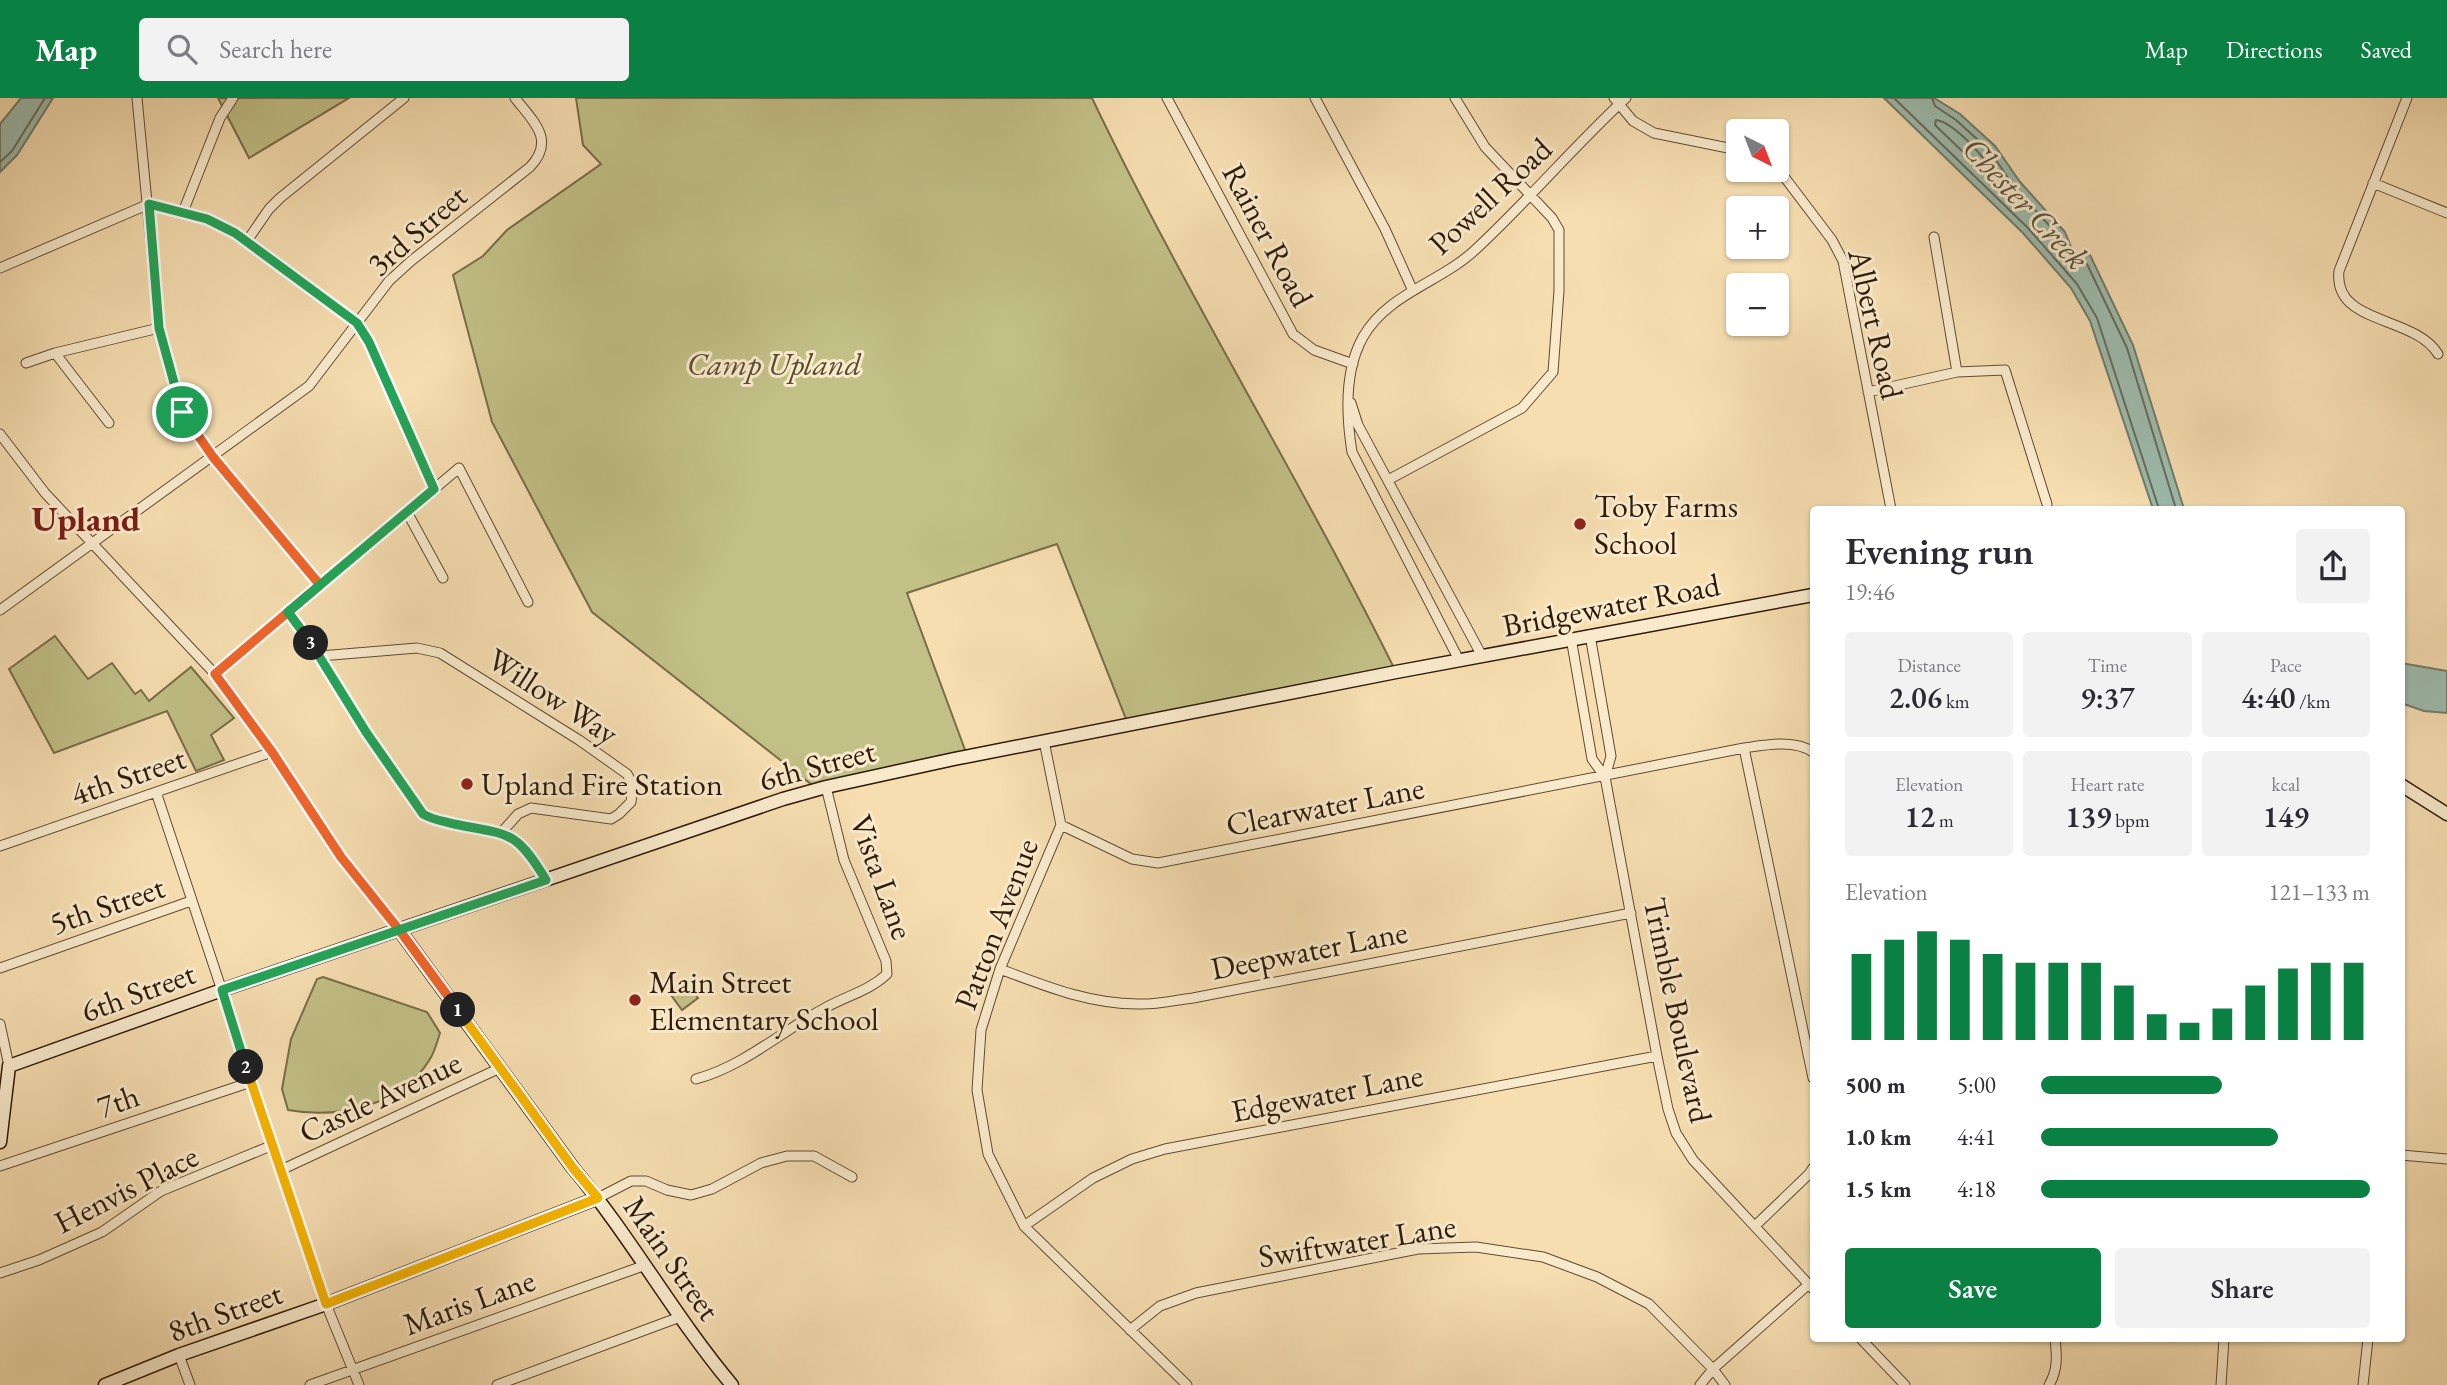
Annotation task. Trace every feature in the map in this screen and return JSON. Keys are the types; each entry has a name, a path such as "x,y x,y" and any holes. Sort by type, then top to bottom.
{"street":[{"path":"137,98 159,328 182,412 213,457 320,585"},
{"path":"183,212 220,118 233,98"},
{"path":"247,241 280,198 404,98"},
{"name":"3rd Street","path":"0,610 309,386 389,281 530,167 541,149 539,128 515,98"},
{"name":"Rainer Road","path":"1167,98 1293,334 1314,350 1353,364"},
{"path":"1315,98 1385,229 1413,290"},
{"path":"1388,480 1522,408 1553,372 1559,291 1559,230 1552,218 1485,146 1455,98"},
{"path":"2407,98 2339,271 2337,284 2343,297 2352,306 2419,334 2432,344 2438,354"},
{"path":"1620,100 1633,121 1654,133 1726,148"},
{"name":"Powell Road","path":"1460,660 1352,452 1348,426 1348,395 1353,364 1362,339 1377,317 1413,290 1442,275 1474,252 1620,100"},
{"name":"Albert Road","path":"1788,182 1832,240 1843,261 1890,506"},
{"path":"2373,183 2447,213"},
{"path":"0,268 149,204 207,219 247,241 357,323 369,342 434,489"},
{"path":"1934,237 1957,372"},
{"path":"26,363 55,352 159,328"},
{"path":"55,352 109,423"},
{"path":"1868,392 1957,372 2005,369 2047,504"},
{"name":"Powell Road","path":"1348,395 1359,425 1482,656"},
{"name":"Main Street","path":"1,438 45,493 215,674 272,752 341,857 400,931 573,1168 598,1198 643,1266 729,1384"},
{"path":"215,674 459,468 528,602"},
{"path":"407,512 443,578"},
{"name":"Bridgewater Road","path":"1419,668 1810,596"},
{"path":"288,612 320,656 366,732 423,814 435,820 501,832 519,842 546,880"},
{"name":"Trimble Boulevard","path":"1590,635 1611,756 1605,777"},
{"name":"Trimble Boulevard","path":"1571,638 1592,759 1605,777 1657,1056 1676,1133 1693,1160 1810,1285"},
{"name":"Willow Way","path":"320,656 417,648 440,653 579,740 627,774 633,785 631,802 611,819 531,808 518,814 501,832"},
{"name":"6th Street","path":"9,1066 222,990 783,799 826,787 1044,741 1419,668"},
{"name":"Patton Avenue","path":"1044,741 1061,825 1000,969 981,1030 977,1090 988,1154 1024,1226 1187,1385"},
{"name":"Clearwater Lane","path":"1061,825 1132,859 1158,863 1744,748 1776,744 1810,750"},
{"path":"1744,748 1810,1064"},
{"name":"4th Street","path":"0,846 272,752"},
{"name":"Vista Lane","path":"696,1079 721,1072 826,1007 876,985 887,974 886,961 844,860 826,787"},
{"path":"2405,787 2447,814"},
{"path":"156,792 326,1304 359,1385"},
{"path":"2431,803 2447,808"},
{"name":"5th Street","path":"0,968 191,901"},
{"name":"Deepwater Lane","path":"1000,969 1068,994 1102,1002 1140,1004 1193,998 1631,913"},
{"path":"0,1024 9,1066 0,1142"},
{"name":"Edgewater Lane","path":"1024,1226 1093,1178 1132,1159 1164,1149 1657,1056"},
{"name":"Castle Avenue","path":"281,1170 500,1068"},
{"name":"7th","path":"0,1167 251,1082"},
{"name":"Henvis Place","path":"0,1272 39,1260 102,1232 160,1191 273,1145"},
{"path":"2405,1155 2447,1159"},
{"path":"598,1198 631,1181 646,1181 667,1190 691,1195 712,1189 761,1163 787,1156 814,1156 852,1177"},
{"path":"1755,1226 1810,1174"},
{"name":"8th Street","path":"105,1385 326,1304 598,1198"},
{"name":"Swiftwater Lane","path":"1130,1330 1160,1306 1196,1293 1418,1249 1476,1247 1543,1256 1597,1277 1649,1304 1713,1369 1725,1385"},
{"name":"Maris Lane","path":"310,1385 643,1266"},
{"path":"1700,1385 1713,1369 1810,1287"},
{"path":"497,1385 680,1317"},
{"path":"1864,1342 1905,1385"},
{"path":"2049,1385 2058,1358 2055,1342"},
{"path":"2221,1385 2224,1342"},
{"path":"2363,1385 2368,1342"},
{"path":"179,1356 190,1385"}],"green space":[{"path":"218,98 349,98 249,158"},
{"name":"Camp Upland","path":"576,98 1092,98 1165,243 1321,528 1396,672 1128,724 1057,544 907,593 968,758 812,785 592,612 492,422 453,275 483,256 507,230 601,164 583,145"},
{"path":"55,636 88,679 112,663 135,694 141,690 149,701 191,667 234,718 211,735 224,760 196,771 167,711 54,753 9,669"},
{"path":"323,977 427,1012 440,1033 432,1056 418,1075 386,1098 348,1110 288,1110 282,1089 291,1039 317,979"},
{"path":"684,979 698,998 682,1010 668,991"}],"water":[{"path":"21,98 53,98 17,155 0,172 0,124"},
{"name":"Chester Creek","path":"1884,98 1934,98 1960,114 1995,146 2020,182 2065,232 2071,247 2079,256 2090,255 2133,345 2183,506 2152,506 2090,321 2071,288 2023,233"},
{"path":"2405,664 2447,671 2447,713 2424,711 2405,704"}],"place":[{"name":"Toby Farms School","path":"1580,524"},
{"name":"Upland Fire Station","path":"467,784"},
{"name":"Main Street Elementary School","path":"635,1000"}],"district":[{"name":"Upland","path":"86,518"}],"route":[{"path":"182,412 159,328 149,204 207,219 235,233 357,323 369,342 434,489 288,612 320,656 366,732 423,814 435,820 501,832 519,842 546,880 400,931 222,990 326,1304 598,1198 573,1168 400,931 341,857 272,752 215,674 288,612 320,585 213,457 182,412"}]}
